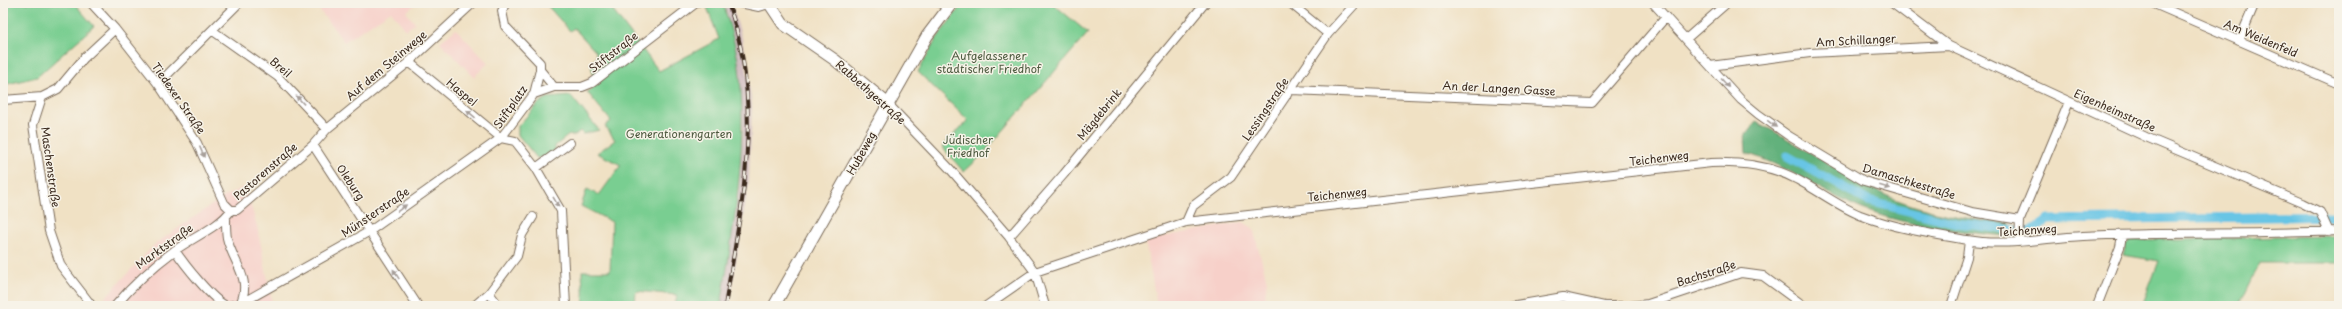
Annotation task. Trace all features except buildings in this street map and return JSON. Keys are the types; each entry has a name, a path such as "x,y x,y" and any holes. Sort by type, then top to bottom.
{"street":[{"path":"93,5 103,3"},
{"path":"158,84 213,31 239,3"},
{"name":"Auf dem Steinwege","path":"313,145 327,129 409,62 473,3"},
{"path":"507,3 502,12 502,19 505,26 540,63 540,70 554,87"},
{"name":"Stiftstraße","path":"534,94 554,87 582,88 592,83 696,3"},
{"path":"740,3 759,7 769,4"},
{"name":"Mägdebrink","path":"1009,237 1064,174 1204,3"},
{"path":"1290,3 1328,34"},
{"name":"Lessingstraße","path":"1186,222 1193,206 1231,177 1292,90 1328,34 1356,3"},
{"name":"Damaschkestraße","path":"1653,3 1741,100 1789,136 1864,181 1972,212 2020,221"},
{"path":"1686,39 1727,3"},
{"name":"Eigenheimstraße","path":"1892,3 1949,46 2069,102 2320,212 2329,231"},
{"name":"Am Weidenfeld","path":"2152,3 2339,84"},
{"path":"2239,41 2255,3"},
{"name":"Rabbethgestraße","path":"769,4 783,24 835,60 888,104 951,170 1009,237 1035,272 1045,306"},
{"name":"Tiedexer Straße","path":"93,5 115,29 158,84 197,143 224,203 231,210"},
{"name":"Hubeweg","path":"774,306 888,104 946,5"},
{"name":"An der Langen Gasse","path":"1292,90 1592,104 1666,17"},
{"path":"3,100 42,98 58,89 84,58 115,29"},
{"name":"Breil","path":"213,31 278,77 327,129"},
{"name":"Am Schillanger","path":"1710,66 1810,53 1949,46"},
{"name":"Haspel","path":"409,62 501,138"},
{"name":"Stiftplatz","path":"540,70 534,94 501,138 515,141 536,168 561,211 566,306"},
{"name":"Maschenstraße","path":"42,98 33,125 49,231 61,266 92,306"},
{"path":"2019,242 2020,221 2069,102"},
{"name":"Münsterstraße","path":"241,305 254,295 370,231 501,138"},
{"path":"536,168 570,143"},
{"name":"Pastorenstraße","path":"231,210 238,210 280,171 313,145"},
{"name":"Oleburg","path":"313,145 370,231 405,289 418,306"},
{"name":"Teichenweg","path":"986,306 1035,272 1186,222 1722,162 1749,164 1775,169 1798,180 1833,202 1861,215 1899,226 1969,241 1997,244 2082,236 2339,231"},
{"name":"Marktstraße","path":"114,306 141,277 175,250 226,219 231,210"},
{"path":"474,306 489,293 517,256 522,235 533,217"},
{"path":"175,250 211,296 227,306 241,305 244,297 245,284 227,238 226,219"},
{"path":"2097,306 2120,247 2122,235"},
{"path":"1951,306 1967,257 1969,241"},
{"name":"Bachstraße","path":"1630,306 1648,304 1741,273 1763,276 1804,306"},
{"path":"489,293 499,306"},
{"path":"1510,306 1538,304 1563,297 1604,306 1622,306"}],"shaded area":[{"path":"314,3 417,3 406,12 415,23 406,30 391,11 344,42"},
{"path":"724,3 732,7 742,38 752,105 749,180 729,306 721,306 739,187 743,130 740,76 734,41"},
{"path":"456,29 488,63 474,77 440,42"},
{"path":"245,186 257,226 273,306 97,306 155,244 222,198"},
{"path":"1243,222 1253,228 1267,281 1265,297 1258,306 1157,306 1145,240"}],"green space":[{"path":"3,3 74,3 94,26 37,77 3,85"},
{"name":"Generationengarten","path":"545,3 607,3 659,71 719,39 707,7 723,3 739,68 742,106 742,135 738,192 721,306 675,306 677,295 636,291 635,306 584,306 582,271 610,271 612,222 581,206 587,189 599,195 621,165 597,153 615,140 605,126 611,121 587,92 602,80 593,75 591,63 597,57 596,52 574,28 570,31"},
{"name":"Aufgelassener städtischer Friedhof","path":"963,3 1052,3 1088,33 982,155 964,172 942,147 968,120 918,72 937,38"},
{"path":"571,96 599,130 583,134 580,131 574,136 570,134 555,146 555,150 546,157 537,158 518,135 518,126 539,103 547,98"},
{"path":"1756,122 1875,190 1907,204 1924,209 1976,220 2010,223 2011,234 2007,236 1968,232 1909,223 1853,205 1787,170 1746,153 1745,136"},
{"path":"2339,236 2339,263 2260,263 2239,306 2142,306 2159,261 2123,255 2126,244 2132,240"}],"waterway":[{"path":"1787,156 1868,201 1956,223 2030,232 2048,220 2339,216"}],"railway":[{"path":"725,306 743,192 747,154 748,116 746,79 739,41 728,3"}],"park label":[{"name":"Jüdischer Friedhof","path":"968,145"}]}
